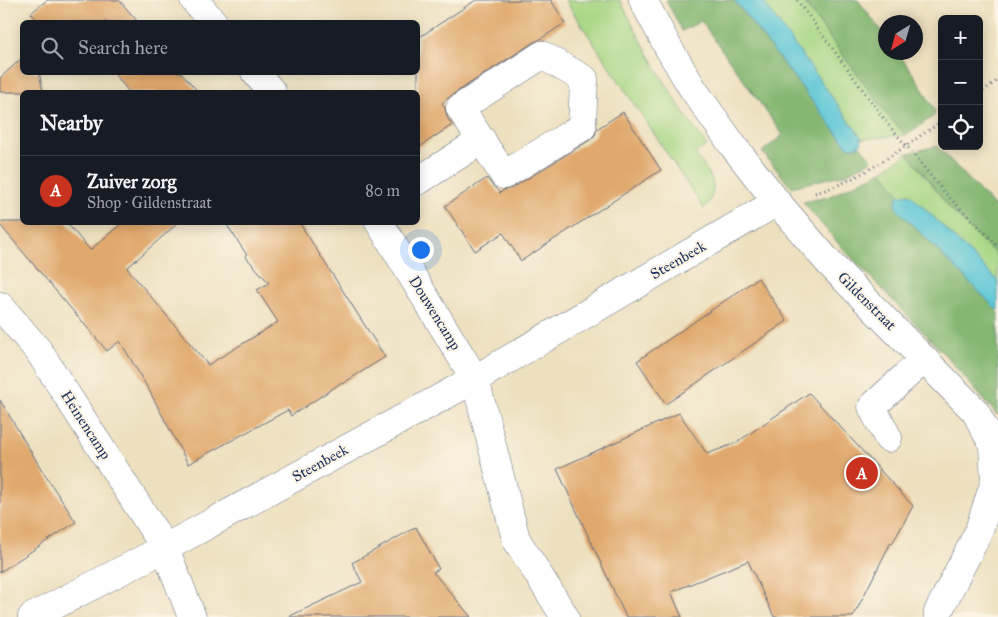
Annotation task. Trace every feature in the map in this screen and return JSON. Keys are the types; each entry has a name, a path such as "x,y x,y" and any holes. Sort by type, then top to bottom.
{"street":[{"path":"194,0 211,20"},
{"name":"Gildenstraat","path":"643,0 668,47 694,89 734,147 777,202 830,264 975,411 993,445 995,481 978,533 938,612 938,617"},
{"path":"542,55 584,79 582,127 504,175 482,140 460,108 542,55"},
{"path":"258,75 270,90"},
{"path":"420,179 482,140"},
{"name":"Steenbeek","path":"32,617 165,548 475,379 777,202"},
{"name":"Douwencamp","path":"381,225 475,379"},
{"name":"Heinencamp","path":"0,306 38,350 165,548"},
{"path":"888,438 872,407 924,359"},
{"path":"475,379 516,539 565,617"},
{"path":"165,548 192,617"}],"path":[{"path":"797,0 890,127 942,190 998,246"},
{"path":"983,91 998,80"},
{"path":"777,202 818,192 873,168 938,124"}],"green space":[{"path":"565,0 620,0 660,75 707,146 695,153 712,180 713,193 704,209"},
{"path":"666,0 734,0 847,146 854,147 859,145 872,160 846,174 791,187 762,152 783,135 701,21 682,31"},
{"path":"762,0 802,0 889,117 906,135 861,139"},
{"path":"802,0 858,0 878,27 878,60 903,60 918,81 935,111 934,116 906,135 889,117"},
{"path":"937,146 938,150 941,150 998,210 998,257 952,211 908,153"},
{"path":"908,153 952,211 998,257 998,281 911,195 901,196 882,171"},
{"path":"882,171 901,196 898,196 901,213 998,311 998,416 948,358 836,241 803,202 828,197"}],"water":[{"path":"734,0 762,0 861,137 862,143 854,147 847,146"},
{"path":"909,194 998,281 998,311 897,209 896,202 898,196"}],"building":[{"path":"47,0 119,0 136,20 37,20 31,13"},
{"path":"476,0 551,0 565,23 442,103 452,125 420,147 420,90 418,90 418,75 420,75 420,37"},
{"path":"20,60 20,75 40,75 43,90 0,92 0,78"},
{"path":"115,75 184,75 196,90 127,90"},
{"path":"623,112 661,170 521,261 503,233 475,251 445,206 487,178 500,193 512,188 590,140 595,135 597,129"},
{"path":"0,222 20,222 20,225 69,225 90,250 119,225 176,225 127,268 208,365 278,322 257,290 269,283 245,256 247,255 227,225 301,225 385,357 291,416 288,410 188,464 150,392 120,341 107,351 0,225"},
{"path":"758,278 787,321 666,404 637,361"},
{"path":"809,393 913,506 892,544 891,542 853,617 774,617 748,561 671,592 682,617 626,617 557,469 679,413 707,454 736,443"},
{"path":"0,400 43,472 76,522 0,572"},
{"path":"416,527 439,569 433,572 471,617 288,617 362,582 352,563"}],"place":[{"name":"Zuiver zorg","path":"862,473"}]}
